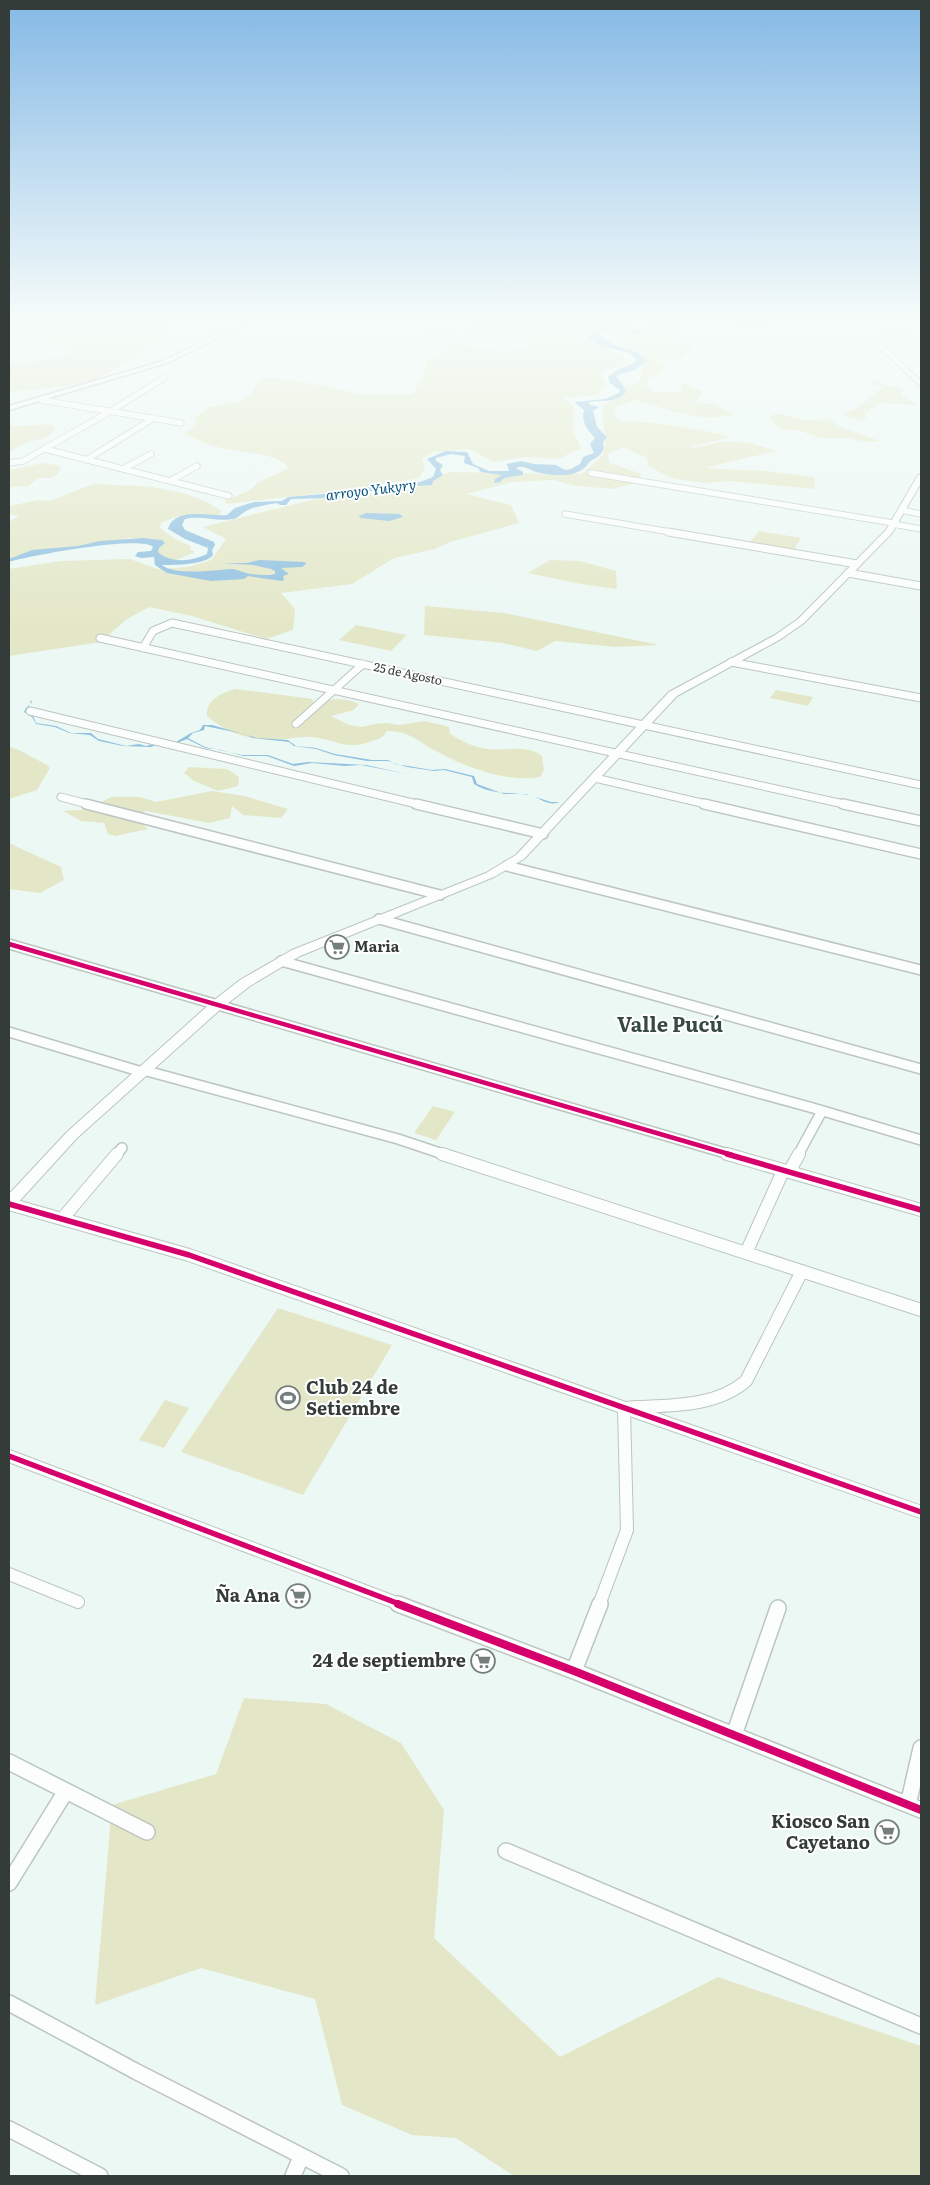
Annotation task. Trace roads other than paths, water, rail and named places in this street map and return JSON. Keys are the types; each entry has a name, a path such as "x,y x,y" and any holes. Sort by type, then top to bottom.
{"main road":[{"path":"9,1204 66,1141 218,1004 245,983 281,961 310,947 507,866 522,855 544,834 668,699 682,688 793,628 881,540 920,482"}],"street":[{"path":"9,463 24,461 90,423"},
{"path":"86,460 146,423"},
{"path":"44,449 230,496"},
{"path":"123,469 151,454"},
{"path":"170,481 197,466"},
{"path":"591,473 921,529"},
{"path":"901,510 921,514"},
{"path":"565,514 857,564"},
{"path":"848,573 921,586"},
{"name":"25 de Agosto","path":"143,648 148,634 152,630 172,623 921,785"},
{"path":"100,638 921,821"},
{"path":"732,662 921,698"},
{"path":"296,724 362,664"},
{"path":"30,711 544,834"},
{"path":"594,778 921,854"},
{"path":"61,797 440,895"},
{"path":"507,866 921,970"},
{"path":"379,919 921,1069"},
{"path":"9,944 921,1210"},
{"path":"281,961 921,1140"},
{"path":"9,1032 143,1071 398,1139 921,1310"},
{"path":"746,1253 786,1172 822,1111"},
{"path":"62,1219 122,1148"},
{"path":"9,1204 189,1255 921,1512"},
{"path":"624,1408 698,1402 722,1396 741,1387 746,1381 802,1271"},
{"path":"574,1670 627,1530 624,1408"},
{"path":"9,1456 574,1670 915,1807 921,1748"},
{"path":"9,1574 78,1602"},
{"path":"734,1735 778,1608"},
{"path":"9,1762 147,1832"},
{"path":"9,1883 66,1791"},
{"path":"506,1851 921,2026"},
{"path":"9,2003 301,2157 341,2176"},
{"path":"9,2129 100,2176"},
{"path":"293,2176 301,2157"}],"water":[{"name":"arroyo Yukyry","path":"584,423 596,423 597,427 607,437 603,443 604,448 600,455 578,472 557,475 518,467 516,468 523,472 523,475 504,478 500,482 494,483 495,479 502,475 481,472 478,468 464,463 465,456 451,454 436,458 436,461 443,465 440,470 443,475 433,481 432,485 384,488 332,498 291,499 286,505 277,503 257,507 233,519 185,519 182,525 185,530 214,542 213,555 197,563 162,565 185,571 232,569 249,574 271,575 275,574 275,571 271,569 253,565 222,563 247,563 259,560 305,562 306,564 302,567 281,568 289,574 283,576 284,580 282,581 248,576 244,579 211,581 167,573 155,565 154,557 141,558 135,556 138,552 151,551 153,547 144,544 128,543 84,548 38,555 9,562 9,559 32,550 78,546 100,541 143,538 162,540 165,543 159,548 158,552 163,556 175,560 188,560 207,554 208,548 185,539 168,529 178,517 194,514 227,515 235,508 254,502 282,501 288,497 356,491 369,487 420,482 433,477 436,469 427,459 446,451 467,452 473,464 489,471 509,471 507,464 521,461 534,464 556,465 565,470 571,469 580,464 583,457 594,453 590,444 595,438"},
{"path":"366,513 400,514 403,517 389,521 360,518 359,516"},
{"path":"30,705 26,711 33,716 36,723 56,726 71,733 91,733 98,739 126,746 139,744 146,746 164,742 151,747 123,746 99,741 90,735 69,733 55,727 36,724 32,717 24,712"},
{"path":"203,725 212,725 241,733 205,726 204,730 193,733 188,738 205,747 216,749 205,748 187,739 177,743 164,742 176,742 191,733 200,730"},
{"path":"246,735 257,738 288,740 296,746 316,748 335,754 372,760 388,760 393,763 388,761 367,761 334,755 316,749 294,746 289,742 253,738"},
{"path":"229,752 242,755 268,755 293,764 308,762 366,765 407,774 361,765 345,766 312,763 294,766 267,756 243,756"},
{"path":"399,765 432,770 445,769 474,776 477,784 499,792 481,788 474,784 472,777 444,770 434,771"},
{"path":"533,796 551,802 559,802 547,803"}],"place":[{"name":"Maria","path":"337,947"},
{"name":"Club 24 de Setiembre","path":"288,1398"},
{"name":"Ña Ana","path":"298,1596"},
{"name":"24 de septiembre","path":"483,1661"},
{"name":"Kiosco San Cayetano","path":"887,1832"}],"district":[{"name":"Valle Pucú","path":"670,1025"}]}
